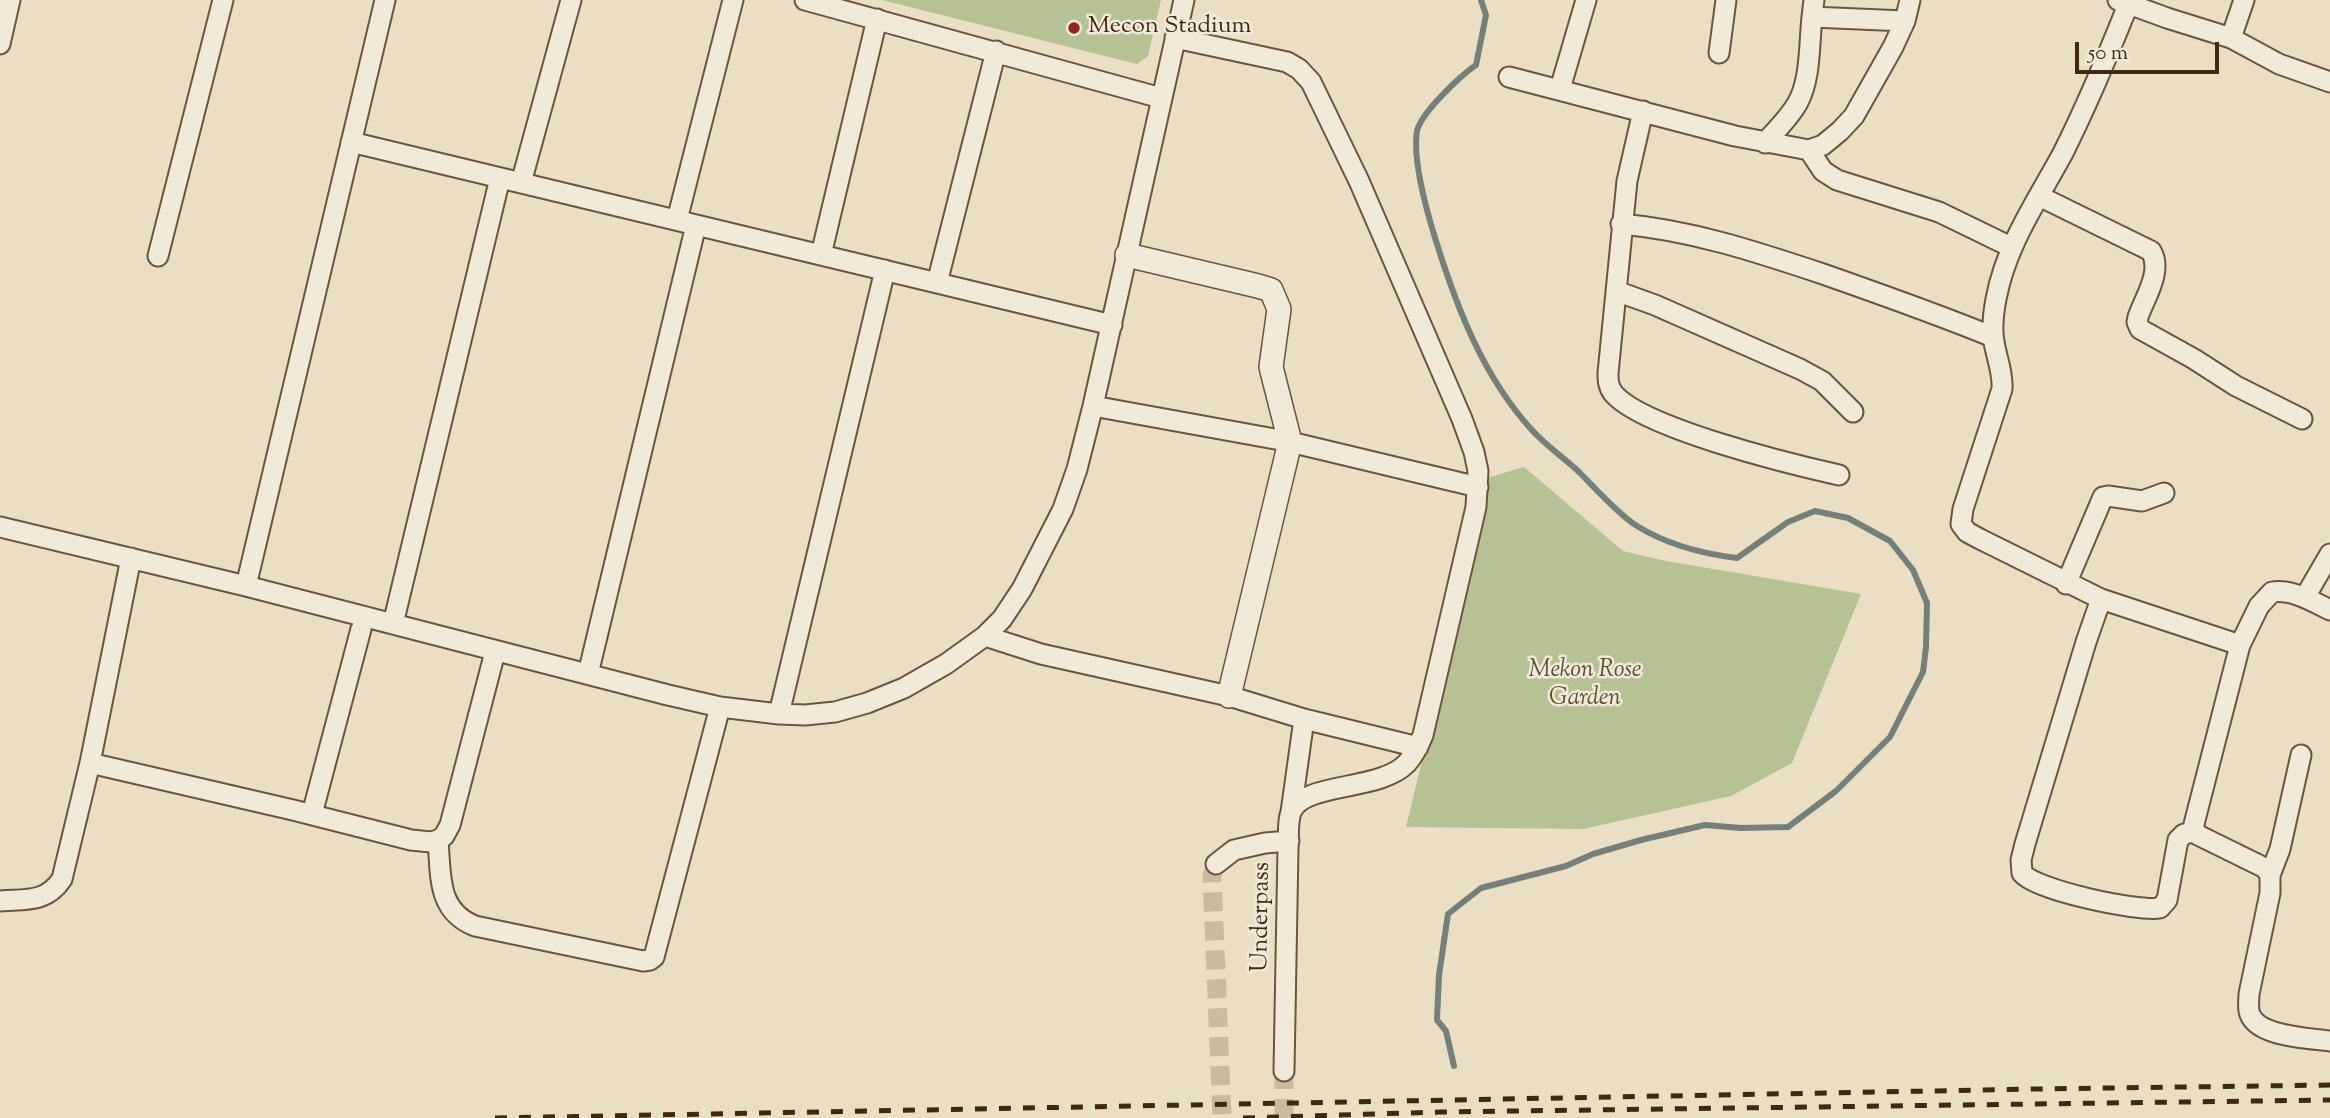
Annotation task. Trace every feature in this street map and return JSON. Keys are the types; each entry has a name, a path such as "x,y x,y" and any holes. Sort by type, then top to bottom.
{"street":[{"path":"0,44 10,0"},
{"path":"158,256 223,0"},
{"path":"246,586 384,0"},
{"path":"522,183 571,0"},
{"path":"588,674 733,0"},
{"path":"805,0 1161,97"},
{"path":"0,527 246,586 495,652 720,707 779,715 835,712 904,688 946,664 985,636 1002,618 1022,589 1063,509 1093,406 1184,0"},
{"path":"1560,89 1586,0"},
{"path":"1718,53 1726,0"},
{"path":"1508,77 1765,143 1808,150 1823,145 1854,116 1893,47 1905,21 1910,0"},
{"path":"2231,38 2244,0"},
{"path":"2240,645 2101,600 1967,532 1961,524 1963,509 2002,389 2002,372 1993,337 1996,300 2011,247 2090,96 2123,3 2231,38 2279,64 2330,82"},
{"path":"1765,143 1789,115 1801,95 1813,8 1905,21"},
{"path":"821,255 877,19"},
{"path":"1175,38 1287,62 1299,69 1311,82 1359,181 1474,452 1478,487 1469,543 1418,747 1406,764 1396,771 1357,785 1301,799 1291,812"},
{"path":"937,283 996,51"},
{"path":"1643,111 1630,162 1621,224 1608,382 1610,390 1641,412 1678,429 1795,465 1839,475"},
{"path":"351,142 1112,324"},
{"path":"1808,150 1823,171 1837,180 1939,212 2011,247"},
{"path":"393,624 500,178"},
{"path":"2039,197 2151,251 2156,270 2138,317 2140,329 2236,386 2302,419"},
{"path":"1621,224 1670,229 1778,259 1993,337"},
{"path":"1127,255 1271,290 1279,309 1271,367 1290,442 1229,696"},
{"path":"779,715 885,270"},
{"path":"1616,290 1800,369 1822,381 1853,412"},
{"path":"1093,406 1290,442 1478,487"},
{"path":"2066,583 2103,497 2142,500 2164,493"},
{"path":"2305,597 2330,554"},
{"path":"0,901 47,895 62,879 90,763 131,558"},
{"path":"2193,831 2194,817 2218,736 2240,645 2259,606 2272,592 2288,592 2305,597 2330,610"},
{"path":"2101,600 2025,844 2021,860 2022,873 2030,881 2041,885 2107,902 2140,908 2160,908 2167,900 2178,840 2193,831"},
{"path":"312,814 361,629"},
{"path":"985,636 1041,654 1229,696 1304,719 1418,747"},
{"path":"90,763 312,814 411,840 438,841 450,825 495,652"},
{"path":"438,841 445,901 462,921 488,929 643,961 650,960 654,957 720,707"},
{"path":"1289,841 1304,719"},
{"path":"2301,755 2280,849 2270,875 2270,893 2248,1010 2251,1017 2264,1028 2330,1041"},
{"path":"2193,831 2249,858 2265,868 2270,875"},
{"name":"Underpass","path":"1216,864 1234,850 1289,841 1284,1072"}],"green space":[{"name":"Mecon Stadium","path":"882,0 1161,0 1148,56 1137,64"},
{"name":"Mekon Rose Garden","path":"1524,467 1623,551 1666,561 1861,594 1792,763 1731,796 1583,829 1406,827 1490,477"}],"waterway":[{"path":"1454,1066 1446,1031 1437,1020 1439,975 1448,914 1481,888 1566,866 1593,854 1641,840 1705,825 1741,828 1788,827 1836,791 1890,737 1923,672 1926,647 1927,603 1913,570 1890,541 1848,518 1815,511 1788,522 1737,558 1673,543 1637,526 1607,501 1579,472 1536,435 1499,387 1473,340 1444,266 1421,186 1416,143 1420,123 1433,105 1476,65 1486,15 1481,0"}],"tunnel":[{"path":"1216,864 1212,876 1222,1118"},
{"path":"1284,1071 1284,1118"}],"railway":[{"path":"495,1118 2330,1085"},
{"path":"1243,1118 1440,1112 2330,1100"}],"place":[{"name":"Mecon Stadium","path":"1074,28"}]}
